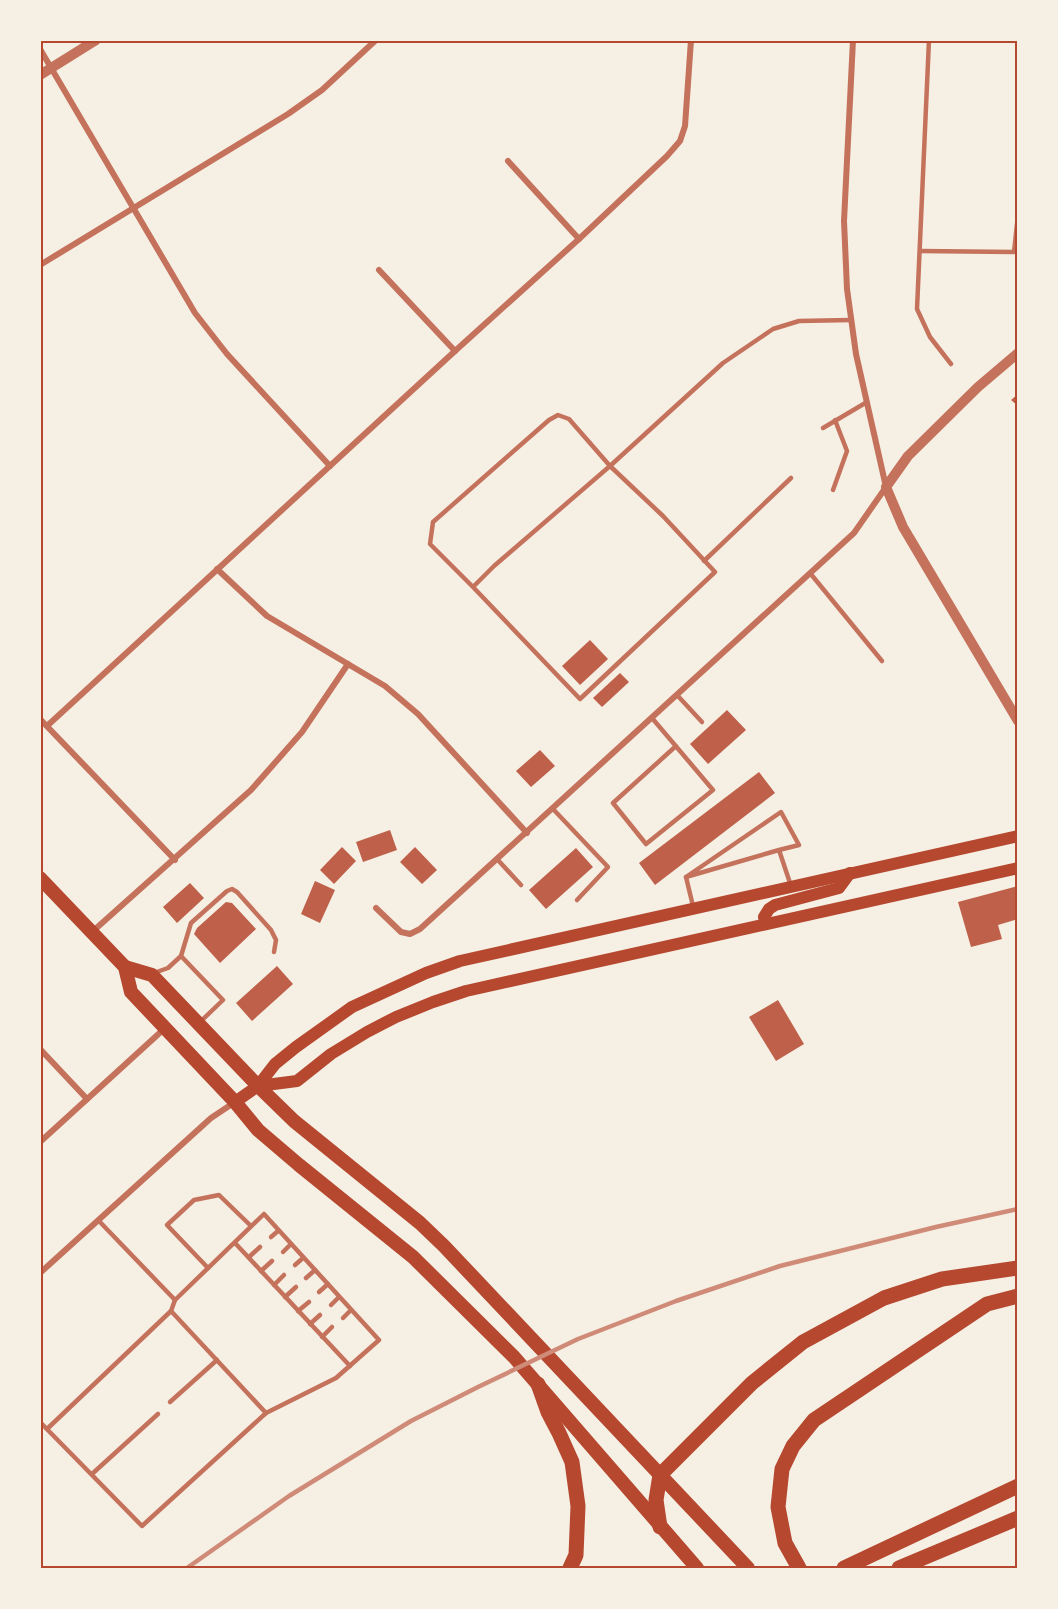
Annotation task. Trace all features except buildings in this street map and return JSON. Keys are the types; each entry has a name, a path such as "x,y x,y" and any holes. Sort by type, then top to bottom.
{"highway":[{"path":"660,1527 656,1500 660,1475 752,1383 803,1342 884,1298 942,1279 1017,1268"},
{"path":"799,1569 785,1543 778,1507 782,1469 793,1446 814,1420 926,1343 987,1304 1017,1296"},
{"path":"538,1384 548,1412 572,1462 578,1506 576,1555 570,1569"},
{"path":"844,1569 1017,1486"},
{"path":"899,1569 1017,1518"}],"main road":[{"path":"235,1102 258,1086 275,1064 333,1020 363,1002 426,973 460,961 1017,836"},
{"path":"258,1086 297,1081 331,1054 367,1032 432,1002 466,991 1017,868"},
{"path":"766,924 764,917 769,909 776,905 839,888 850,873"},
{"path":"40,878 125,967 131,992 235,1102 258,1130 413,1257 538,1384 697,1569"},
{"path":"125,967 152,975 294,1121 420,1223 444,1246 748,1569"}],"street":[{"path":"40,75 96,40"},
{"path":"40,265 288,114 322,90 376,40"},
{"path":"47,726 668,156 680,141 685,126 691,40"},
{"path":"853,40 843,221 847,289 856,354 886,487 903,527 1017,721"},
{"path":"40,49 195,313 227,354 330,466"},
{"path":"508,161 579,239"},
{"path":"380,270 454,351"},
{"path":"376,908 401,932 410,934 420,929 854,533 908,456 978,387 1017,353"},
{"path":"217,570 267,616 385,686 418,714 527,833"},
{"path":"92,932 175,860 250,790 302,732 348,664"},
{"path":"40,719 175,860"},
{"path":"40,1142 164,1028"},
{"path":"40,1049 87,1099"},
{"path":"40,1273 211,1118 235,1102"}],"lane":[{"path":"929,40 917,309 930,338 951,364"},
{"path":"920,251 1014,252 1017,215"},
{"path":"473,587 723,363 774,329 799,321 851,320"},
{"path":"823,428 867,402"},
{"path":"558,415 569,419 610,466 663,516 704,561 715,572 580,699 430,544 433,522 549,420 558,415"},
{"path":"833,490 847,451 835,420"},
{"path":"704,561 791,478"},
{"path":"810,573 882,660"},
{"path":"677,696 702,722"},
{"path":"652,718 676,746 713,790 646,844 613,803 676,746"},
{"path":"553,809 608,867 577,900"},
{"path":"781,812 799,845 779,850 686,877 781,812"},
{"path":"779,850 791,886"},
{"path":"497,859 521,885"},
{"path":"686,877 693,908"},
{"path":"152,975 168,968 181,956 191,923 232,889 272,930 276,940 274,952"},
{"path":"181,956 223,1000 198,1023"},
{"path":"208,1268 167,1224 194,1200 219,1195 251,1226"},
{"path":"40,1422 142,1526 266,1413 336,1378 379,1340 264,1214 175,1300 171,1311 47,1429"},
{"path":"99,1221 175,1300"},
{"path":"271,1237 278,1231"},
{"path":"234,1243 350,1366"},
{"path":"283,1252 291,1244"},
{"path":"249,1257 260,1247"},
{"path":"295,1265 303,1258"},
{"path":"261,1271 272,1261"},
{"path":"306,1278 315,1270"},
{"path":"274,1285 284,1275"},
{"path":"319,1292 328,1284"},
{"path":"285,1297 296,1287"},
{"path":"331,1305 339,1297"},
{"path":"298,1311 309,1302"},
{"path":"343,1318 351,1310"},
{"path":"171,1311 266,1413"},
{"path":"310,1324 320,1315"},
{"path":"322,1337 332,1327"},
{"path":"170,1402 217,1360"},
{"path":"92,1474 158,1414"}],"railway":[{"path":"187,1568 289,1496 411,1421 578,1339 676,1301 780,1266 1018,1209"}]}
